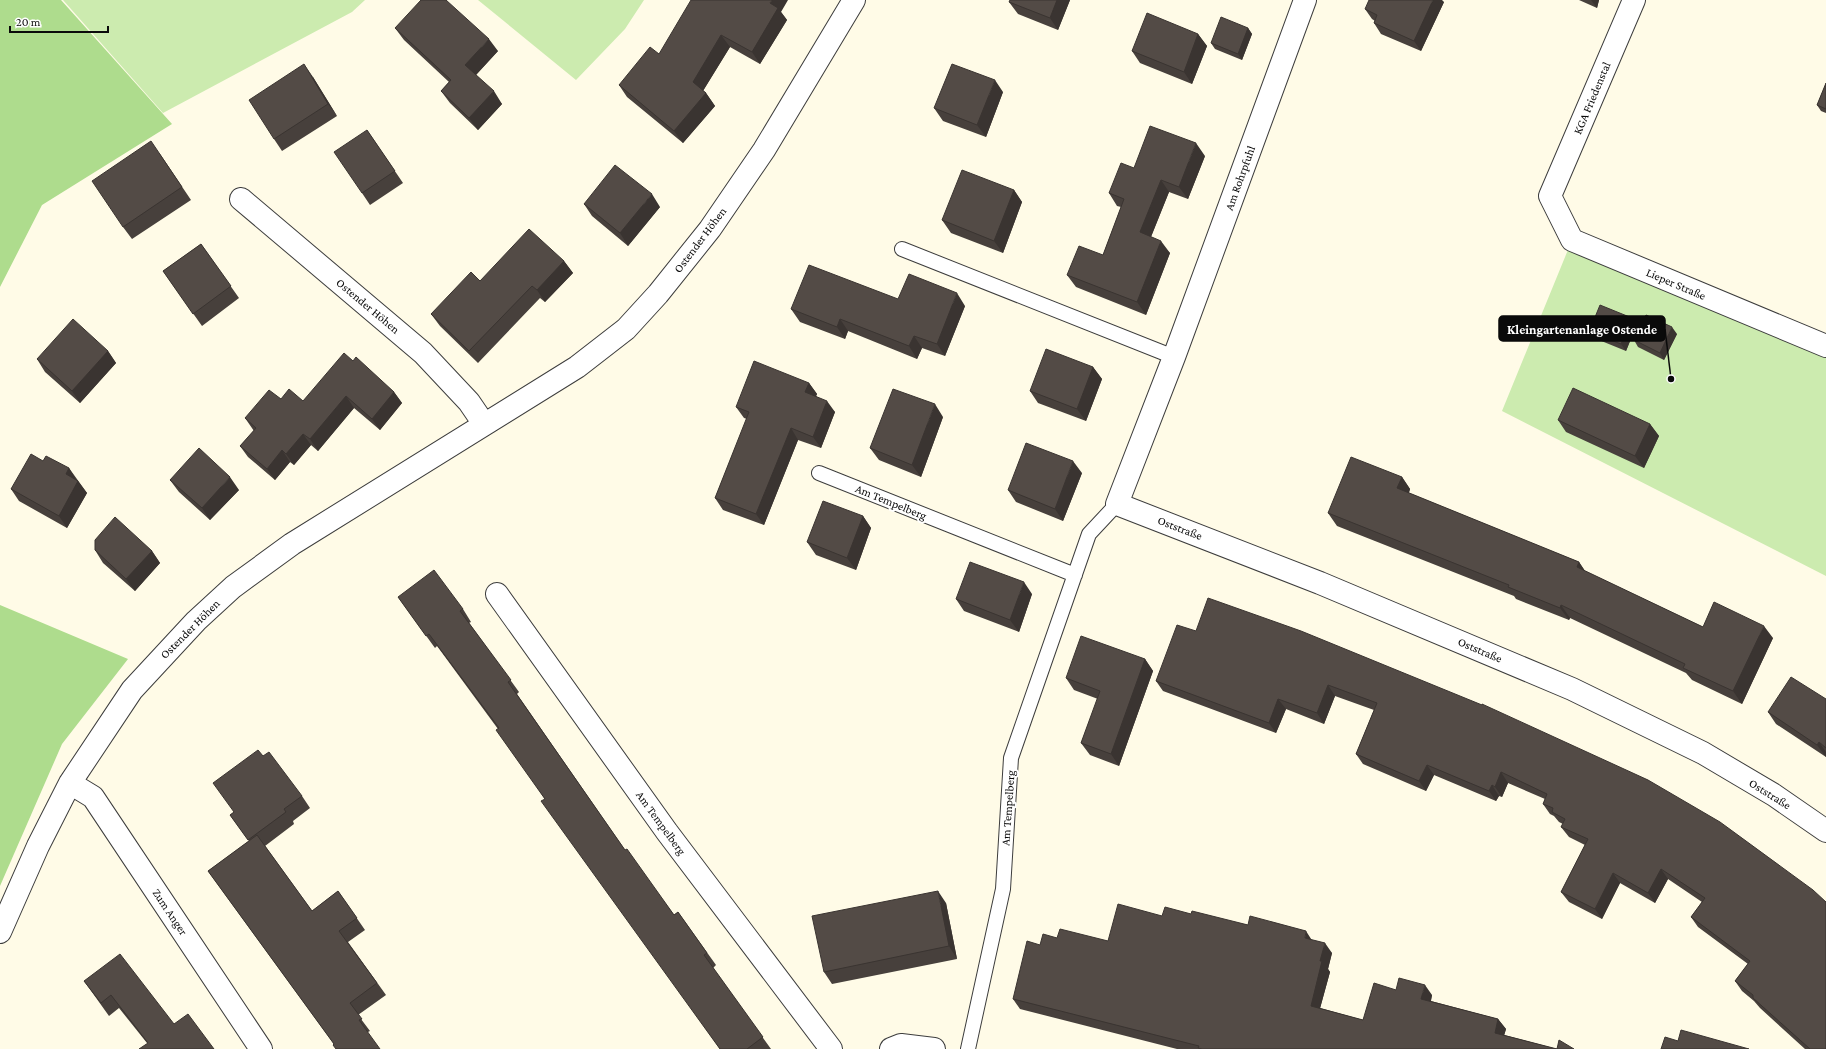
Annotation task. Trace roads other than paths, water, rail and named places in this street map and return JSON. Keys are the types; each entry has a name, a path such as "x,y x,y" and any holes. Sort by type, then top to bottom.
{"street":[{"name":"Ostender Höhen","path":"0,932 38,846 70,783 132,690 196,621 233,587 292,544 577,367 626,329 658,294 710,229 764,150 854,0"},
{"name":"Am Rohrpfuhl","path":"1117,504 1174,357 1305,0"},
{"name":"KGA Friedenstal","path":"1550,196 1634,0"},
{"name":"Lieper Straße","path":"1550,196 1572,240 1826,346"},
{"name":"Ostender Höhen","path":"241,199 423,354 470,402 484,424"},
{"name":"Oststraße","path":"1117,504 1320,583 1572,689 1703,753 1774,795 1826,831"},
{"name":"Am Tempelberg","path":"497,594 667,832 831,1049"},
{"name":"Zum Anger","path":"70,783 93,797 261,1049"},
{"path":"891,1049 901,1045 934,1049"}],"lane":[{"path":"902,248 1174,357"},
{"name":"Am Tempelberg","path":"818,473 1075,575"},
{"name":"Am Tempelberg","path":"968,1049 1003,889 1011,758 1089,534 1117,504"}],"place":[{"name":"Kleingartenanlage Ostende","path":"1671,379"}]}
